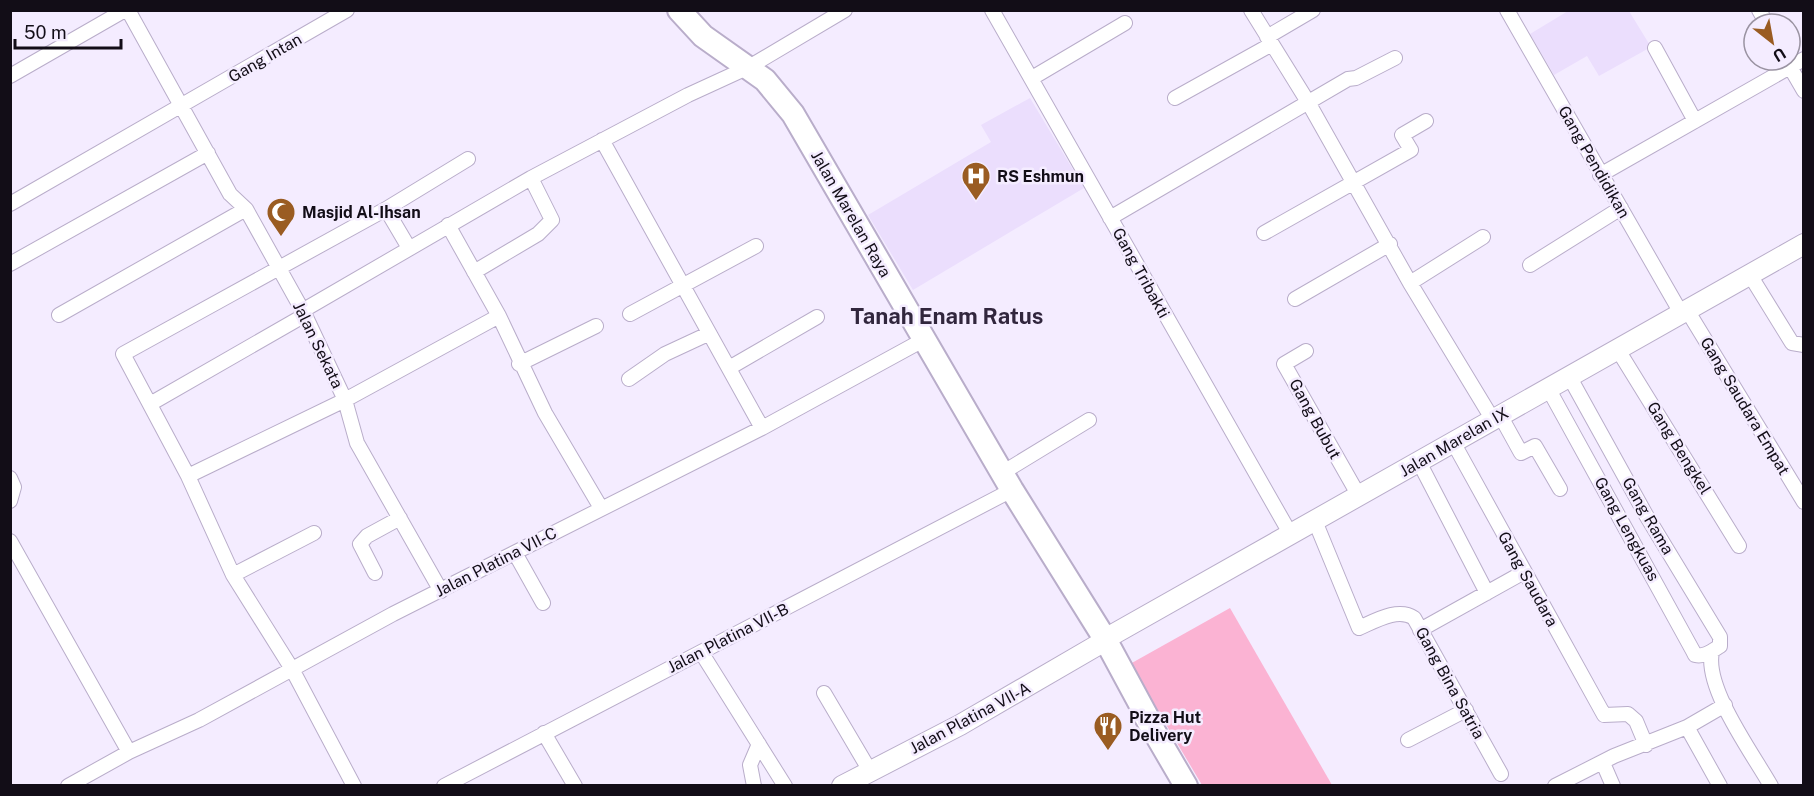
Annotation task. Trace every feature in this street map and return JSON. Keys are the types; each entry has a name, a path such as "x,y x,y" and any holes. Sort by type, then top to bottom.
{"main road":[{"name":"Jalan Marelan Raya","path":"679,10 703,36 749,67 782,98 793,114 1062,571 1100,643 1186,786"},
{"name":"Jalan Marelan IX","path":"1100,643 1803,244"},
{"name":"Jalan Platina VII-A","path":"842,786 960,725 1100,643"}],"street":[{"path":"10,76 127,10"},
{"name":"Jalan Sekata","path":"127,10 230,194 246,209 279,268 345,400 357,443 441,591"},
{"name":"Gang Intan","path":"10,204 347,10"},
{"path":"150,404 448,225 602,140 749,67 845,10"},
{"name":"Gang Tribakti","path":"992,10 1291,535"},
{"path":"1251,10 1308,102 1410,283 1496,417 1521,453 1535,446 1560,489"},
{"path":"1175,98 1269,41 1313,10"},
{"name":"Gang Pendidikan","path":"1507,10 1600,175 1684,311"},
{"path":"1032,78 1125,23"},
{"path":"1655,48 1695,121"},
{"path":"1110,218 1348,79 1356,78 1395,58"},
{"path":"1600,175 1695,121 1774,72"},
{"path":"1793,72 1803,91"},
{"path":"1264,233 1411,150 1402,135 1426,121"},
{"path":"602,140 762,428"},
{"path":"10,264 208,153"},
{"path":"354,786 292,669 233,574 188,476 123,354 386,209 468,159"},
{"path":"474,272 538,234 552,220 531,178"},
{"path":"1530,265 1621,208"},
{"path":"59,315 246,209"},
{"path":"386,209 409,248"},
{"path":"448,225 499,316 519,364 570,459 601,508"},
{"path":"1410,283 1483,237"},
{"path":"1295,299 1390,244"},
{"path":"630,314 756,246"},
{"path":"1750,275 1792,343 1803,345"},
{"name":"Gang Saudara Empat","path":"1684,311 1803,502"},
{"path":"188,476 345,400 499,316"},
{"path":"729,368 817,316"},
{"path":"519,364 596,326"},
{"path":"629,379 665,354 708,334"},
{"name":"Jalan Platina VII-C","path":"68,786 129,753 199,720 601,508 762,428 925,339"},
{"name":"Gang Bengkel","path":"1618,350 1740,546"},
{"name":"Gang Bubut","path":"1306,351 1284,363 1359,496"},
{"name":"Gang Rama","path":"1569,376 1646,515 1720,637 1720,646 1712,652"},
{"name":"Gang Lengkuas","path":"1548,388 1695,655 1702,656 1712,652"},
{"name":"Jalan Platina VII-B","path":"444,786 701,652 1007,481 1089,420"},
{"name":"Gang Saudara","path":"1453,442 1604,715 1628,714 1636,721 1646,745"},
{"path":"1419,462 1487,593"},
{"path":"10,478 14,487 10,501"},
{"path":"375,573 360,544 367,536 400,518"},
{"name":"Gang Bina Satria","path":"1315,521 1359,628 1386,616 1403,614 1414,618 1501,774"},
{"path":"233,574 314,533"},
{"path":"10,541 129,753"},
{"path":"515,553 543,603"},
{"path":"1420,630 1524,572"},
{"path":"701,652 785,786"},
{"path":"1712,652 1712,674 1725,705 1771,786"},
{"path":"825,693 870,771"},
{"path":"1555,786 1602,763 1687,727 1725,705"},
{"path":"1408,740 1466,710"},
{"path":"1687,727 1720,786"},
{"path":"544,733 575,786"},
{"path":"754,786 750,765 759,744"},
{"path":"1602,763 1613,786"}],"shaded area":[{"path":"1568,11 1629,11 1651,47 1599,76 1587,56 1554,75 1530,34"},
{"name":"RS Eshmun","path":"1030,98 1084,188 913,290 868,215 991,142 981,125"},
{"path":"1230,608 1332,785 1202,785 1130,664"}],"place":[{"name":"RS Eshmun","path":"976,202"},
{"name":"Masjid Al-Ihsan","path":"281,238"},
{"name":"Pizza Hut Delivery","path":"1108,752"}],"district":[{"name":"Tanah Enam Ratus","path":"947,316"}]}
